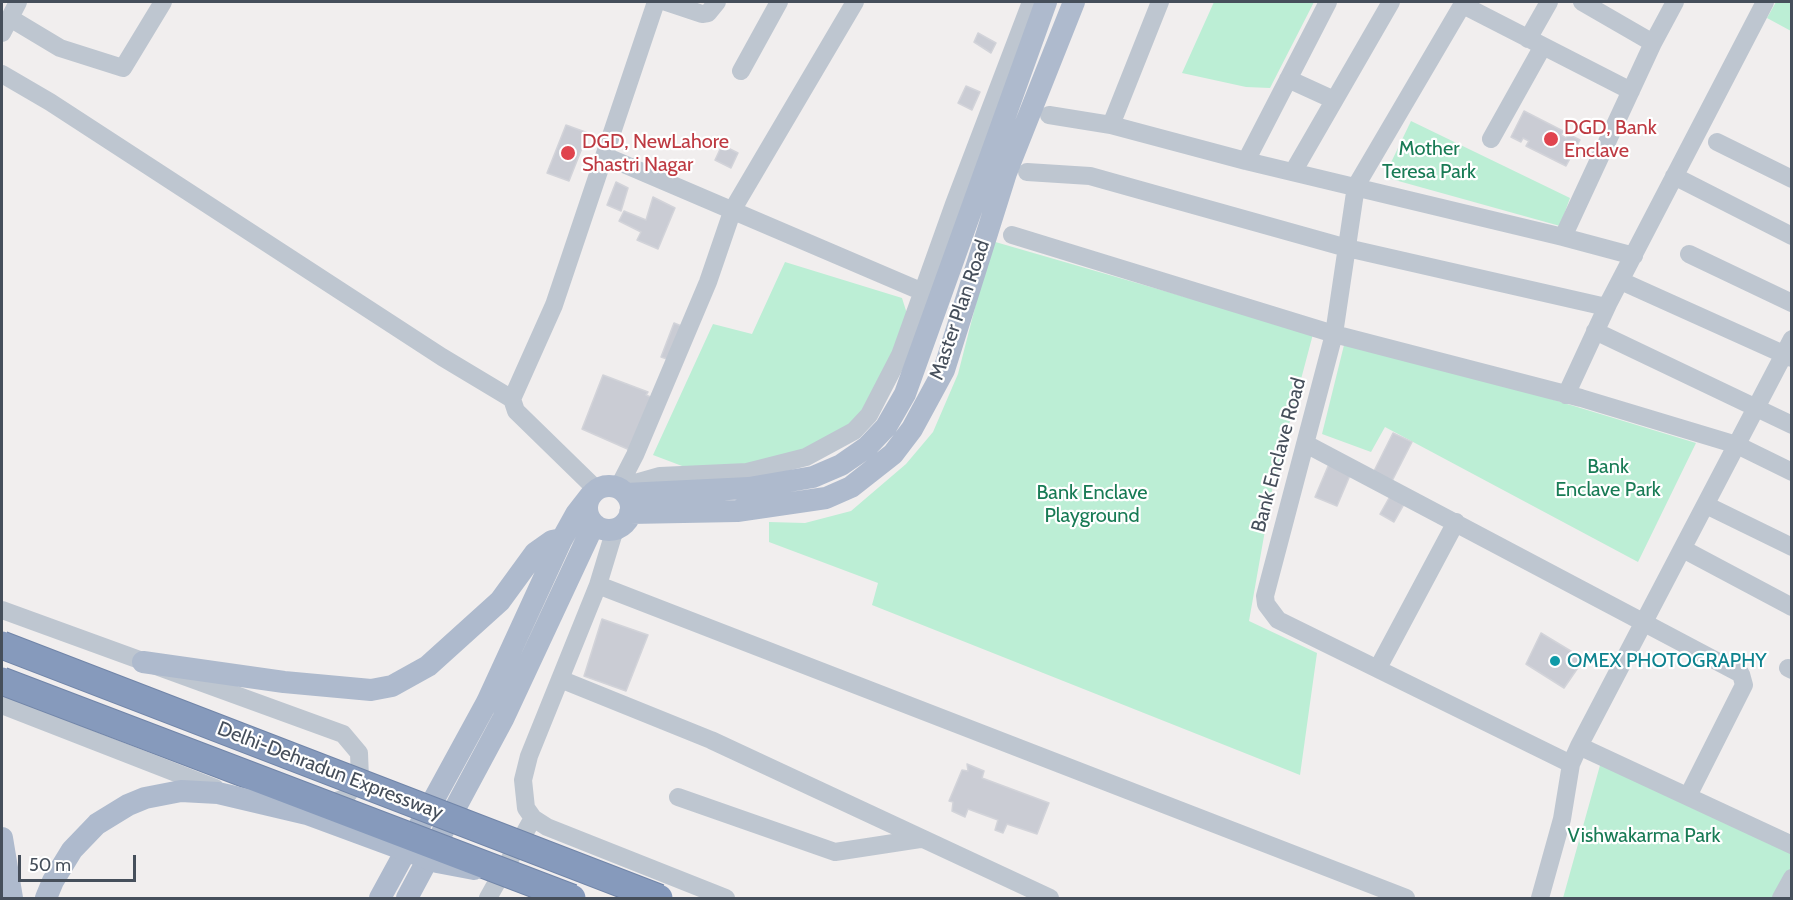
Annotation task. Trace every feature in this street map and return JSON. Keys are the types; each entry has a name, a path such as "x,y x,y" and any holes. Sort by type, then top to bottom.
{"highway":[{"name":"Delhi-Dehradun Expressway","path":"2,645 659,898"},
{"name":"Delhi-Dehradun Expressway","path":"2,681 572,898"}],"main road":[{"path":"380,898 487,702 562,539 576,514 610,505 749,488 813,477 841,465 867,447 886,427 906,394 948,247 1047,2"},
{"name":"Master Plan Road","path":"610,505 737,511 826,498 851,487 893,454 912,429 944,370 1006,173 1074,2"},
{"path":"411,890 503,719 610,505"},
{"path":"143,662 306,684 371,690 392,686 428,666 500,601 535,553 543,546 562,539"},
{"path":"46,898 61,865 97,824 128,805 146,798 181,791 218,793 307,814 437,862 518,878"},
{"path":"2,838 12,898"}],"street":[{"path":"18,2 6,26 60,48 123,68 163,2"},
{"path":"512,399 554,305 656,2"},
{"path":"666,2 702,14 708,13 717,2"},
{"path":"741,71 779,2"},
{"path":"726,898 540,822 526,808 523,780 529,756 598,585 610,505 635,455 708,282 733,209 855,2"},
{"path":"610,505 660,476 747,471 806,457 834,444 854,431 869,415 900,355 923,292 948,247 1031,2"},
{"path":"1111,125 1160,2"},
{"path":"1246,160 1328,2"},
{"path":"1293,172 1391,2"},
{"path":"1491,140 1536,43 1549,2"},
{"path":"1582,2 1653,43"},
{"path":"1563,237 1653,43 1675,2"},
{"path":"1566,395 1606,307 1765,2"},
{"path":"1463,3 1631,91"},
{"name":"Bank Enclave Road","path":"1463,3 1356,186 1334,334 1265,596 1266,604 1278,620 1571,764"},
{"path":"2,74 50,102 442,357 512,399 516,411 610,505"},
{"path":"1288,79 1334,100"},
{"path":"1049,115 1111,125 1634,256"},
{"path":"1718,142 1791,179"},
{"path":"605,156 923,292"},
{"path":"1027,172 1090,176 1347,248 1606,307"},
{"path":"1674,176 1791,236"},
{"path":"1012,235 1334,334 1566,395 1737,445 1791,472"},
{"path":"1689,254 1791,303"},
{"path":"1540,898 1562,819 1571,764 1579,746 1756,407 1789,350 1621,281"},
{"path":"1594,331 1791,425"},
{"path":"1306,444 1645,621 1743,676 1744,685 1688,796"},
{"path":"1706,505 1791,548"},
{"path":"1378,668 1456,522"},
{"path":"1683,549 1790,603"},
{"path":"598,585 1406,898"},
{"path":"2,610 343,735 355,746 361,761 356,786 345,798 330,805 253,802 143,763 2,705"},
{"path":"560,680 711,740 1050,898"},
{"path":"1579,746 1791,845"},
{"path":"678,796 835,852 920,839"},
{"path":"488,898 540,822"},
{"path":"537,898 533,877 540,822"},
{"path":"1781,898 1791,879"}],"green space":[{"path":"1214,2 1314,2 1270,88 1246,87 1182,73"},
{"path":"1776,2 1791,2 1791,31 1767,18"},
{"name":"Mother Teresa Park","path":"1411,121 1570,198 1560,226 1384,177"},
{"name":"Bank Enclave Playground","path":"992,241 1313,334 1273,485 1249,621 1317,653 1300,775 872,605 878,583 769,542 769,522 805,523 851,511 906,464 933,432 958,374"},
{"path":"785,262 902,298 909,320 869,416 822,451 755,468 690,469 653,455 713,324 752,334"},
{"name":"Bank Enclave Park","path":"1346,337 1696,443 1638,562 1385,427 1371,452 1322,434"},
{"name":"Vishwakarma Park","path":"1604,751 1791,835 1791,898 1563,898"}],"building":[{"path":"978,33 996,43 991,53 974,42"},
{"path":"966,86 980,92 972,110 958,103"},
{"name":"DGD, Bank Enclave","path":"1524,111 1563,131 1561,135 1566,138 1568,134 1580,140 1566,166 1526,146 1529,141 1523,138 1521,142 1511,137"},
{"name":"DGD, NewLahore Shastri Nagar","path":"566,125 588,133 569,181 547,173"},
{"path":"722,145 738,153 731,168 715,160"},
{"path":"616,182 628,188 621,211 607,205"},
{"path":"653,197 675,208 658,249 637,240 641,232 619,221 624,211 646,220"},
{"path":"674,323 684,327 670,360 661,357"},
{"path":"603,375 648,392 646,395 655,399 632,451 582,429"},
{"path":"1393,433 1412,442 1391,483 1373,473"},
{"path":"1329,464 1351,473 1337,506 1315,497"},
{"path":"1393,491 1407,499 1394,522 1380,514"},
{"path":"602,619 648,635 626,691 584,676"},
{"name":"OMEX PHOTOGRAPHY","path":"1541,633 1584,659 1564,688 1526,664"},
{"path":"967,764 984,771 982,778 1049,803 1037,834 1007,824 1003,833 995,830 998,820 968,809 965,817 952,811 953,802 949,801 962,770 968,771"}],"place":[{"name":"DGD, Bank Enclave","path":"1551,139"},
{"name":"DGD, NewLahore Shastri Nagar","path":"568,153"},
{"name":"OMEX PHOTOGRAPHY","path":"1555,661"}]}
